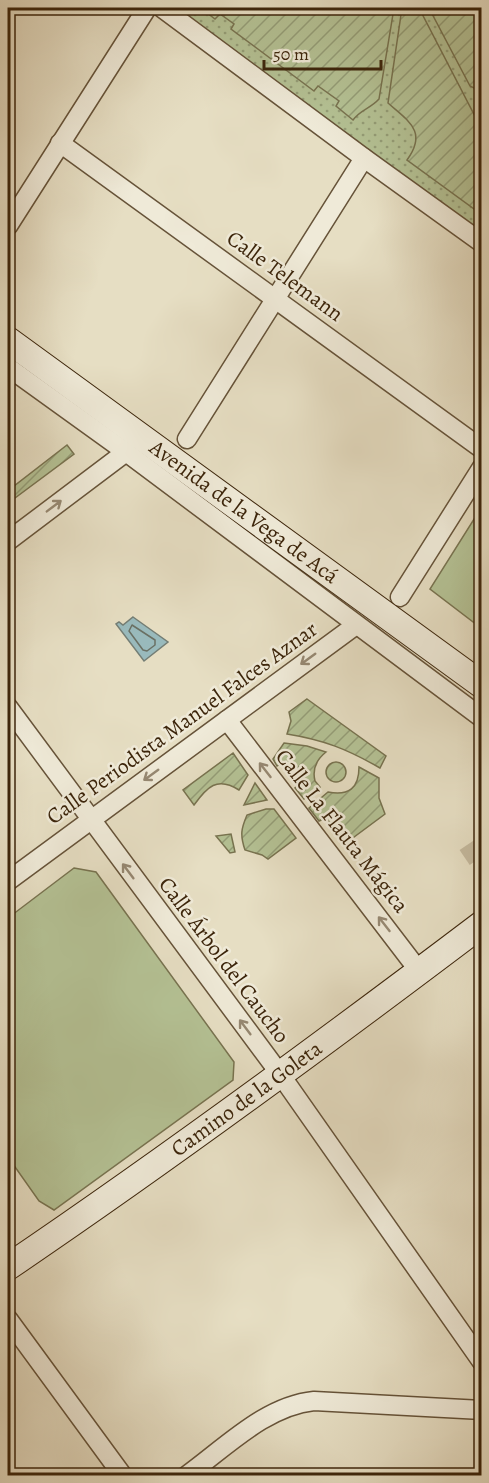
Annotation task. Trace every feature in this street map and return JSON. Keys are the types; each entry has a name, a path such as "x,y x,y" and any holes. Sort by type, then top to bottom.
{"street":[{"path":"8,226 147,8"},
{"path":"162,8 482,243"},
{"name":"Calle Telemann","path":"60,143 482,449"},
{"path":"187,439 364,158"},
{"name":"Avenida de la Vega de Acá","path":"8,340 482,685"},
{"path":"8,367 126,452 482,718"},
{"path":"8,541 126,452"},
{"path":"400,597 482,467"},
{"name":"Calle Periodista Manuel Falces Aznar","path":"8,881 356,625"},
{"name":"Calle Árbol del Caucho","path":"8,707 280,1074 482,1362"},
{"name":"Calle La Flauta Mágica","path":"226,720 419,971"},
{"name":"Camino de la Goleta","path":"8,1267 280,1074 482,924"},
{"path":"8,1319 123,1476"},
{"path":"186,1476 266,1417 301,1402 482,1410"}],"green space":[{"path":"176,8 481,8 481,233"},
{"path":"209,8 394,8 379,99 353,120 336,106 339,101 318,86 314,91 231,29 234,24 220,14 215,19 206,12"},
{"path":"402,8 419,8 481,128 481,214 407,160 416,141 413,127 388,103"},
{"path":"429,8 481,8 481,89 470,86"},
{"path":"67,445 74,454 15,498 9,490"},
{"path":"481,508 481,628 430,589"},
{"path":"307,699 386,756 380,768 335,746 287,734 291,721 289,712"},
{"path":"284,743 307,746 326,752 317,762 315,769 315,781 320,787 304,799 295,788 302,783 285,761 277,766 273,759"},
{"path":"233,753 248,775 239,790 225,784 213,786 203,793 194,805 183,790"},
{"path":"336,762 343,765 346,772 343,779 336,782 329,779 326,772 329,765"},
{"path":"359,767 379,778 379,798 385,814 346,843 326,818 319,821 309,808 328,792 342,793 351,789 357,780"},
{"path":"255,783 267,800 244,805"},
{"path":"274,809 296,838 268,859 245,850 242,836 242,828 247,815"},
{"path":"231,834 235,852 230,853 216,836"},
{"path":"74,868 96,872 234,1062 233,1080 54,1210 39,1201 8,1157 8,918"}],"water":[{"path":"133,617 168,642 144,661 116,624 119,622 123,625"}],"tunnel":[{"path":"467,845 482,867"}]}
